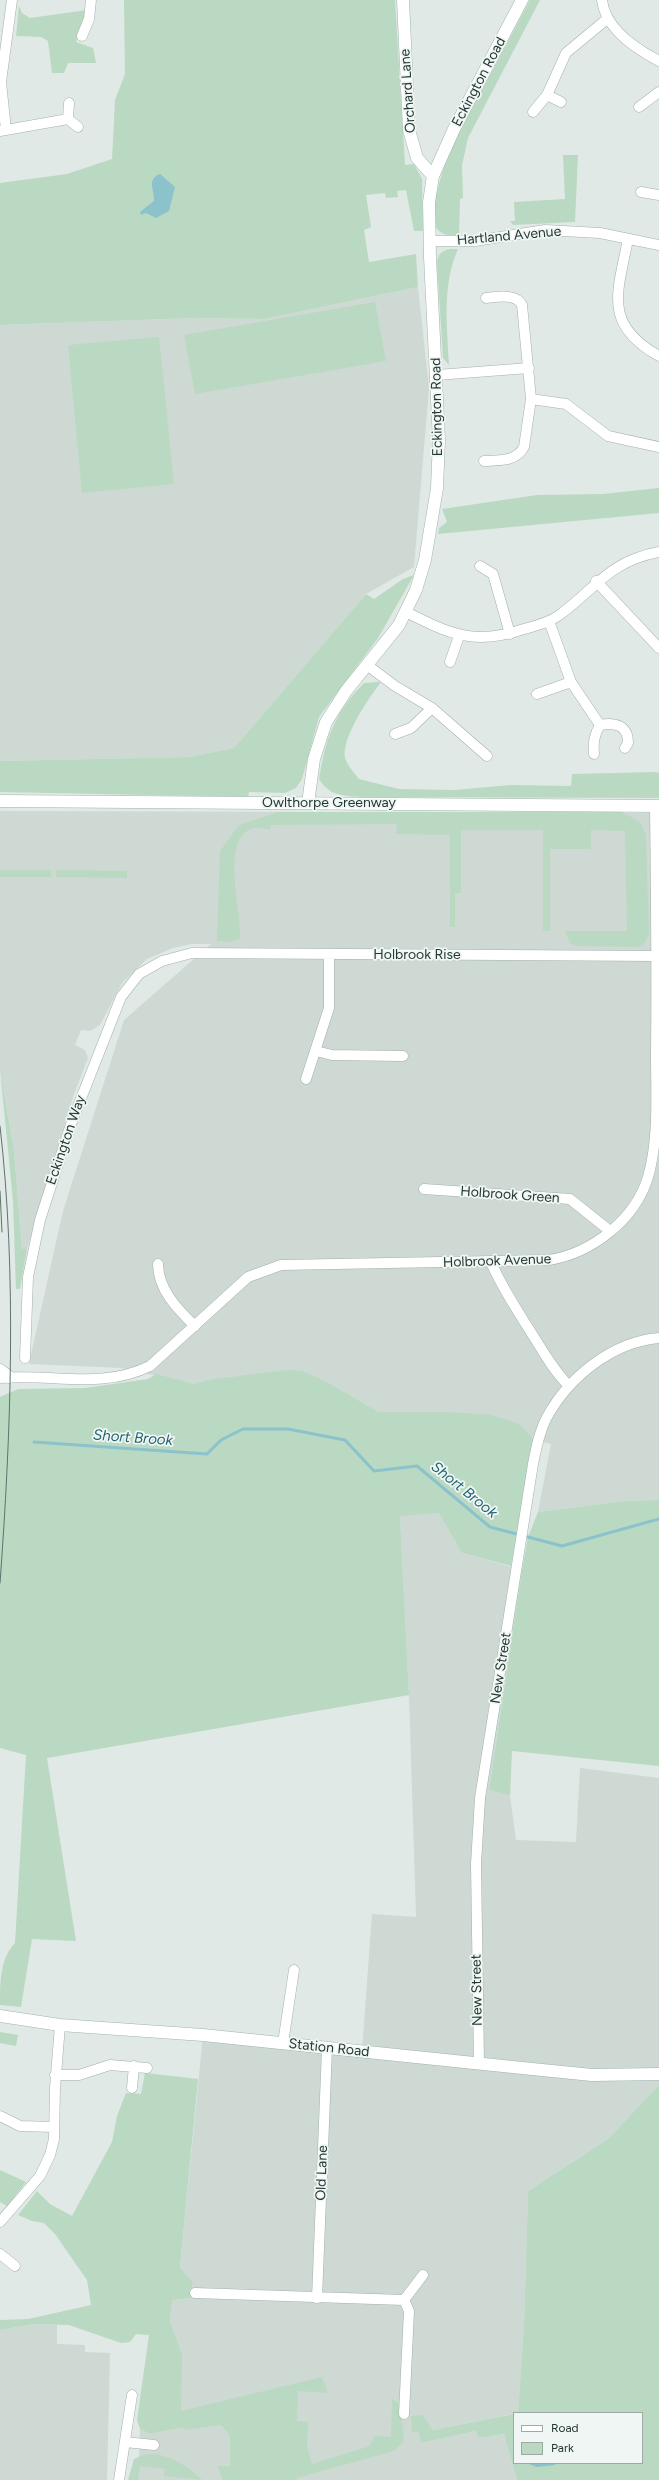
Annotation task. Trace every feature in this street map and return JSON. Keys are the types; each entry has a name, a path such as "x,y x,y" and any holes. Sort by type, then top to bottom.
{"street":[{"path":"12,0 1,82 3,131 68,119 78,127"},
{"path":"82,36 89,19 91,0"},
{"name":"Orchard Lane","path":"403,0 409,130 417,158 433,176"},
{"path":"602,0 607,18 623,36 659,60"},
{"name":"Eckington Road","path":"308,803 314,759 326,722 334,707 388,641 406,612 416,590 425,560 437,488 439,440 429,202 433,176 454,129 521,1"},
{"path":"532,112 547,95 566,53 607,18"},
{"path":"547,95 561,102"},
{"path":"639,108 657,97"},
{"path":"68,119 69,103"},
{"path":"641,192 659,195"},
{"name":"Hartland Avenue","path":"430,242 475,241 545,230 580,231 628,238 659,245"},
{"path":"628,238 618,293 621,319 634,340 659,356"},
{"path":"484,461 513,458 520,453 524,447 531,399 529,368 520,301 513,298 486,298"},
{"path":"437,375 529,368"},
{"path":"531,399 566,404 608,436 659,447"},
{"path":"406,612 459,636 484,638 510,634 549,621 558,616 596,581 625,562 659,552"},
{"path":"480,566 493,574 510,634"},
{"path":"596,581 659,648"},
{"path":"549,621 571,682 600,725"},
{"path":"450,662 459,636"},
{"path":"367,665 395,686 432,708 487,756"},
{"path":"537,694 571,682"},
{"path":"395,734 411,728 432,708"},
{"path":"600,725 612,723 620,725 628,736 624,748"},
{"path":"594,754 594,737 600,725"},
{"name":"Owlthorpe Greenway","path":"0,801 657,806"},
{"name":"Holbrook Avenue","path":"3,1375 106,1380 120,1378 150,1366 248,1277 281,1265 528,1262 562,1258 586,1248 610,1232 628,1214 639,1196 648,1178 652,1163 656,1114 657,806"},
{"name":"Holbrook Rise","path":"177,956 214,953 329,955 657,956"},
{"path":"306,1079 329,1008 329,955"},
{"name":"Eckington Way","path":"24,1358 28,1277 40,1220 82,1093 121,998 129,985 139,974 177,956"},
{"path":"316,1052 332,1055 403,1056"},
{"name":"Holbrook Green","path":"424,1190 570,1199 610,1232"},
{"path":"491,1262 498,1278 538,1343 560,1376 569,1386"},
{"path":"158,1264 158,1277 168,1294 178,1310 195,1326"},
{"name":"New Street","path":"479,2064 476,1864 480,1798 533,1464 547,1418 569,1386 586,1370 616,1351 635,1343 659,1338"},
{"path":"283,2043 294,1970"},
{"name":"Station Road","path":"0,2016 60,2025 203,2035 592,2075 659,2074"},
{"path":"0,2222 40,2176 50,2155 54,2139 56,2075 60,2025"},
{"name":"Old Lane","path":"317,2298 327,2048"},
{"path":"56,2075 79,2075 110,2065 147,2068"},
{"path":"132,2088 134,2066"},
{"path":"0,2116 24,2126 54,2126"},
{"path":"0,2254 15,2266"},
{"path":"404,2300 423,2275"},
{"path":"195,2293 404,2300"},
{"path":"404,2300 409,2311 404,2414"},
{"path":"119,2480 132,2395"},
{"path":"125,2442 154,2445"}],"shaded area":[{"path":"418,287 429,388 414,567 366,594 234,748 189,757 0,761 0,325 195,318 264,319"},
{"path":"0,811 659,813 659,1500 624,1501 538,1512 551,1444 534,1440 520,1424 448,1412 379,1412 329,1383 244,1377 207,1380 194,1384 121,1368 29,1364 63,1211 124,1020 211,944 192,944 173,948 147,959 122,983 100,1025 90,1031 81,1030 75,1045 85,1050 88,1058 73,1097 27,1249 22,1249 14,1151 0,1069"},
{"path":"439,1512 462,1553 522,1570 489,1790 510,1796 516,1840 576,1842 580,1768 659,1778 659,2085 608,2139 528,2191 524,2326 518,2412 433,2430 423,2415 418,2432 421,2443 476,2431 478,2438 504,2434 517,2480 138,2480 140,2429 150,2434 172,2429 177,2420 182,2354 170,2321 171,2300 192,2298 192,2281 180,2267 203,2035 362,2051 372,1914 416,1917 409,1695 400,1515"},
{"path":"34,2324 57,2325 57,2344 85,2345 85,2352 110,2353 107,2480 0,2480 0,2330"}],"green space":[{"path":"124,0 395,0 405,165 414,164 422,179 423,231 414,231 406,190 397,191 398,197 386,198 385,193 366,195 371,227 364,230 369,262 416,254 418,287 264,319 195,318 0,325 0,183 67,174 112,159 115,100 125,74"},
{"path":"530,0 540,0 468,138 462,165 463,198 460,199 459,235 448,235 438,230 435,224 434,215 437,192 443,169 449,152"},
{"path":"19,6 22,13 30,18 87,10 86,23 76,42 93,48 96,63 68,63 64,73 52,73 48,41 41,37 16,36"},
{"path":"563,155 578,155 575,222 513,225 510,221 515,221 514,202 565,199"},
{"path":"450,249 458,249 453,263 448,291 447,320 449,365 443,358 437,263 440,253"},
{"path":"375,302 386,361 195,394 184,335"},
{"path":"159,337 174,484 82,493 68,345"},
{"path":"659,488 659,513 438,534 439,528 447,522 442,509 537,495 603,494"},
{"path":"414,575 378,638 319,717 302,779 296,788 285,793 249,792 248,797 0,792 0,761 189,757 234,748 366,594 374,599 403,579"},
{"path":"381,682 357,718 347,740 345,758 359,779 399,789 454,790 511,785 571,786 572,774 656,772 659,773 659,798 362,797 332,792 323,785 319,779 328,739 333,727 345,705 364,683"},
{"path":"278,812 622,812 640,822 646,835 649,934 644,944 638,947 577,946 570,943 565,931 627,931 625,831 591,830 591,849 550,849 550,931 543,931 543,830 461,830 461,893 455,893 455,927 450,927 450,835 396,834 397,824 271,825 270,829 255,828 244,834 237,844 235,877 240,939 231,942 217,941 220,851 239,825"},
{"path":"0,870 51,870 51,877 0,877"},
{"path":"56,870 127,871 127,878 56,877"},
{"path":"0,1069 14,1151 22,1249 27,1249 20,1289 16,1289 13,1201"},
{"path":"288,1370 302,1371 329,1383 379,1412 448,1412 491,1415 520,1424 534,1440 511,1566 462,1553 439,1513 400,1516 409,1695 47,1758 76,1941 32,1939 21,2007 0,2005 2,1971 6,1956 15,1943 26,1755 0,1748 0,1397 18,1389 85,1388 148,1379 156,1374 194,1384 207,1380"},
{"path":"659,1500 659,1766 512,1751 510,1796 489,1790 522,1570 528,1537 538,1512 624,1501"},
{"path":"0,2032 18,2035 16,2046 0,2043"},
{"path":"145,2073 198,2079 180,2267 192,2281 192,2298 172,2300 170,2321 182,2354 181,2411 322,2377 328,2393 298,2391 297,2421 308,2422 307,2446 312,2464 370,2446 374,2436 391,2437 392,2399 400,2404 404,2441 394,2451 297,2478 297,2480 223,2480 217,2466 230,2466 230,2435 221,2425 185,2430 183,2427 150,2434 140,2429 137,2420 149,2335 136,2334 130,2342 121,2343 69,2325 34,2324 0,2330 0,2320 28,2319 91,2305 87,2280 55,2234 44,2223 32,2221 18,2215 37,2191 50,2204 72,2216 112,2142 117,2116 126,2093 141,2094"},
{"path":"659,2085 659,2480 517,2480 504,2434 478,2438 476,2431 421,2443 418,2432 412,2432 411,2416 423,2415 433,2430 513,2414 513,2464 643,2464 643,2412 518,2412 524,2326 528,2191 608,2139"},
{"path":"0,2170 26,2182 7,2206 0,2202"},
{"path":"157,2454 170,2458 181,2464 202,2480 164,2476 165,2469 140,2466 138,2480 128,2480 134,2459 143,2455"}],"water":[{"path":"160,174 175,187 169,211 156,218 146,213 141,215 140,212 154,201 152,182 156,176"},
{"path":"529,2464 555,2464 555,2465 537,2467"}],"waterway":[{"name":"Short Brook","path":"34,1442 207,1454 221,1440 243,1429 288,1429 345,1440 374,1471 417,1466 490,1527 562,1546 659,1519"}],"tram line":[{"path":"0,1126 9,1239 10,1296 7,1470 0,1583"},
{"path":"0,1191 2,1232"}]}
